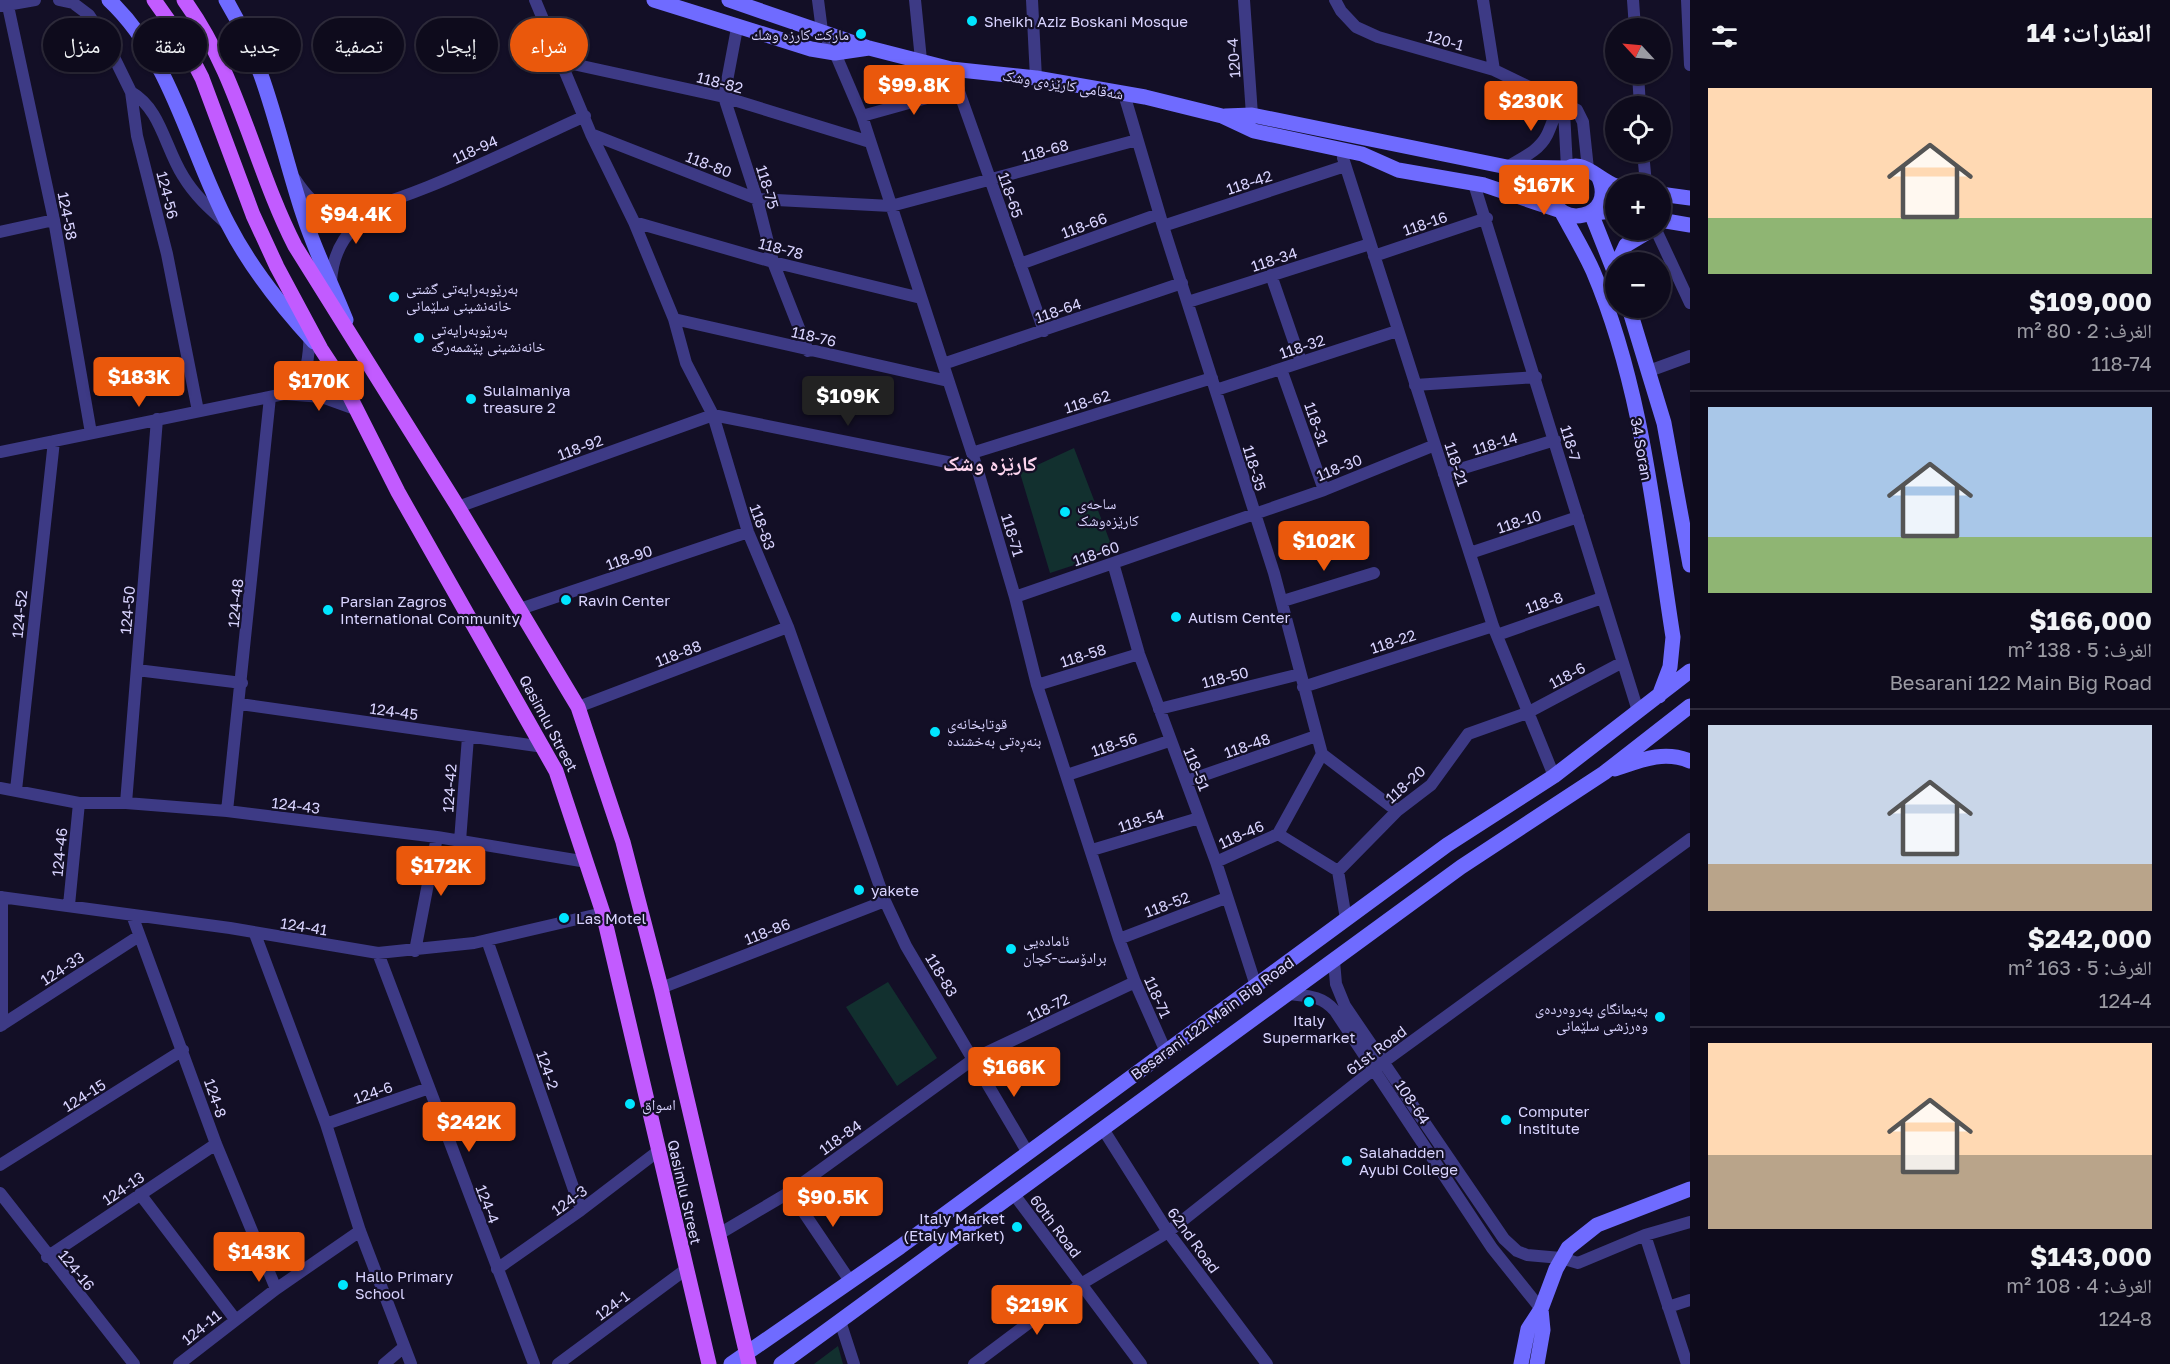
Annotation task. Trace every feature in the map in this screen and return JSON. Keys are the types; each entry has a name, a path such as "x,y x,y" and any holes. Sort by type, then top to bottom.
{"main road":[{"name":"Qasimlu Street","path":"154,0 183,41 202,78 253,215 310,332 358,410 398,492 556,771 603,913 657,1152 709,1364"},
{"name":"Qasimlu Street","path":"184,0 222,63 277,211 296,246 458,507 578,707 622,842 661,988 748,1358"},
{"path":"226,0 259,66 272,102 306,223 358,348"},
{"name":"شەقامی کارێزەی وشک","path":"655,0 737,28 835,53 869,48"},
{"name":"شەقامی کارێزەی وشک","path":"729,0 869,48 951,69 1036,78 1124,94 1222,116 1254,131 1362,153 1398,170 1474,184 1540,201 1561,211"},
{"path":"111,1 143,38 170,91 228,224 250,262 310,332"},
{"name":"شەقامی کارێزەی وشک","path":"1222,116 1252,115 1385,144 1507,167 1567,168"},
{"path":"1380,162 1385,144"},
{"path":"1605,180 1575,166 1567,168 1555,181 1553,189 1556,205 1561,211 1576,216 1605,212"},
{"path":"1591,213 1601,201 1603,193 1593,173"},
{"path":"1671,195 1690,198"},
{"name":"34 Soran","path":"1561,211 1593,271 1620,347 1636,418 1673,638 1670,667 1659,696"},
{"path":"1591,213 1606,252"},
{"path":"1671,223 1690,225"},
{"path":"1623,252 1626,245 1634,240"},
{"name":"34 Soran","path":"1632,318 1664,423 1690,565"},
{"path":"1660,553 1686,544"},
{"name":"Besarani 122 Main Big Road","path":"731,1364 748,1358 1447,845 1554,776 1690,671"},
{"name":"Besarani 122 Main Big Road","path":"781,1364 1461,867 1604,773 1690,706"},
{"path":"1604,773 1654,756 1681,757 1690,761"},
{"path":"1447,845 1461,867"},
{"path":"1521,1364 1528,1329 1541,1309 1561,1258 1576,1239 1597,1225 1690,1189"},
{"path":"900,1247 914,1266"},
{"path":"1536,1364 1543,1330 1541,1309"}],"street":[{"path":"4,6 35,0"},
{"name":"124-56","path":"58,0 73,3 89,15 106,41 131,92 137,136 167,254 198,411"},
{"name":"118-83","path":"535,0 542,18"},
{"path":"818,0 822,31"},
{"path":"915,0 921,60"},
{"path":"1032,0 1036,78"},
{"name":"120-4","path":"1244,0 1252,115"},
{"name":"120-1","path":"1335,0 1341,11 1356,27 1378,37 1494,70 1577,110 1583,122 1593,173"},
{"path":"1483,0 1494,70"},
{"path":"1633,0 1634,18"},
{"path":"1687,0 1690,65"},
{"name":"124-58","path":"4,6 54,220 91,433"},
{"name":"118-75","path":"737,28 724,97 757,199 773,262 808,351"},
{"name":"118-71","path":"822,31 835,53 862,116 977,468 1015,597 1037,685 1119,939 1166,1052"},
{"name":"118-82","path":"588,67 724,97 870,142"},
{"name":"118-65","path":"951,69 1044,331"},
{"name":"118-83","path":"564,72 591,134 634,222 674,319 686,363 712,415 748,532 788,627 885,901 906,946 975,1058 1028,1153"},
{"path":"862,116 959,88"},
{"path":"131,92 153,110 168,150 201,201 228,224"},
{"name":"118-35","path":"1124,94 1161,220 1282,601 1322,754"},
{"path":"1507,167 1538,148 1548,134 1558,102"},
{"path":"1558,102 1564,111 1567,168"},
{"name":"118-94","path":"377,206 454,175 585,116"},
{"name":"118-80","path":"591,134 757,199 891,206"},
{"name":"118-68","path":"891,206 1137,140"},
{"name":"118-42","path":"1161,220 1344,162"},
{"name":"118-21","path":"1344,162 1495,630 1554,776"},
{"path":"291,173 310,200 321,207 334,211 348,211 377,206"},
{"name":"118-7","path":"1474,184 1487,218 1621,663 1638,711"},
{"path":"331,283 335,256 344,236 377,206"},
{"name":"118-16","path":"1372,250 1487,218"},
{"path":"0,232 54,220"},
{"name":"118-66","path":"1020,264 1161,220"},
{"name":"118-78","path":"634,222 773,262 921,298"},
{"path":"1661,240 1690,303"},
{"name":"118-34","path":"1188,302 1271,276 1372,250"},
{"path":"1271,276 1301,362"},
{"name":"118-64","path":"943,364 1182,283"},
{"name":"118-76","path":"674,319 948,381"},
{"name":"118-32","path":"1214,384 1281,369 1397,331"},
{"path":"284,394 299,384 305,375 310,332"},
{"path":"1649,371 1690,356"},
{"name":"118-31","path":"1281,369 1324,490"},
{"path":"1415,385 1536,377"},
{"name":"118-62","path":"972,453 1214,384"},
{"path":"0,452 284,394 322,397 358,410"},
{"name":"124-48","path":"227,811 240,704 270,397"},
{"path":"712,415 977,468"},
{"name":"118-92","path":"458,507 712,415"},
{"name":"124-50","path":"126,802 157,419"},
{"name":"118-14","path":"1444,474 1555,440"},
{"name":"124-52","path":"16,790 54,441"},
{"name":"118-30","path":"1254,514 1324,490 1435,445"},
{"name":"118-60","path":"1015,597 1254,514"},
{"name":"118-10","path":"1470,553 1578,517"},
{"name":"118-90","path":"520,609 748,532"},
{"name":"118-51","path":"1113,563 1139,654 1169,741 1187,781 1216,862 1256,986"},
{"path":"1282,601 1374,573"},
{"name":"118-8","path":"1495,630 1602,598"},
{"name":"118-88","path":"578,707 788,627"},
{"name":"118-22","path":"1303,687 1495,630"},
{"name":"118-58","path":"1037,685 1139,654"},
{"name":"118-6","path":"1527,713 1621,663"},
{"path":"137,670 242,683"},
{"name":"118-50","path":"1159,709 1300,674"},
{"name":"124-45","path":"240,704 544,747"},
{"name":"118-20","path":"1338,871 1397,811 1431,785 1468,734 1527,713"},
{"name":"118-48","path":"1187,781 1316,736"},
{"name":"124-42","path":"460,841 468,737"},
{"name":"118-56","path":"1067,775 1169,741"},
{"path":"1346,919 1338,871 1278,834 1322,754 1397,811"},
{"name":"124-43","path":"0,788 79,802 126,802 227,811 437,837 587,862"},
{"name":"124-46","path":"69,905 79,802"},
{"name":"118-54","path":"1092,850 1199,818"},
{"name":"118-46","path":"1216,862 1278,834"},
{"path":"415,951 437,837"},
{"name":"61st Road","path":"974,1364 1081,1284 1168,1232 1379,1066 1690,839"},
{"path":"1,897 1,1025"},
{"name":"124-41","path":"1,897 69,905 378,953 415,951 487,940 603,913"},
{"name":"118-52","path":"1119,939 1226,898"},
{"name":"118-86","path":"661,988 885,901"},
{"name":"124-8","path":"132,915 216,1144 276,1289"},
{"path":"255,934 326,1124 360,1231 411,1364"},
{"name":"124-33","path":"1,1025 139,936"},
{"name":"124-2","path":"487,940 581,1210"},
{"name":"124-4","path":"378,953 534,1364"},
{"name":"108-64","path":"1334,961 1341,999 1379,1066 1468,1199 1492,1248 1541,1309"},
{"name":"118-72","path":"975,1058 1135,982"},
{"name":"108-64","path":"1288,994 1314,996 1327,1002 1379,1066"},
{"name":"124-15","path":"0,1165 183,1050"},
{"name":"118-84","path":"719,1234 790,1192 975,1058"},
{"name":"124-6","path":"326,1124 429,1088"},
{"name":"62nd Road","path":"1103,1129 1168,1232 1267,1364"},
{"name":"124-13","path":"47,1257 216,1144"},
{"name":"124-3","path":"497,1269 581,1210 657,1152"},
{"path":"790,1192 850,1281"},
{"name":"124-16","path":"0,1193 47,1257 134,1364"},
{"name":"60th Road","path":"1013,1193 1141,1364"},
{"path":"140,1194 235,1319"},
{"name":"108-64","path":"1468,1199 1517,1251 1527,1256 1561,1258 1574,1263 1582,1262 1645,1235 1690,1222"},
{"name":"124-11","path":"179,1364 235,1319 360,1231"},
{"path":"1645,1235 1687,1364"},
{"path":"1492,1248 1504,1239"},
{"name":"124-1","path":"558,1364 685,1270"},
{"path":"1668,1307 1690,1300"},
{"path":"840,1321 854,1364"},
{"path":"384,1364 404,1347"}],"green space":[{"name":"ساحه‌ی کارێزه‌وشک","path":"1074,448 1114,552 1050,573 1020,473"},
{"path":"888,982 937,1058 897,1086 846,1007"},
{"path":"838,1346 843,1364 814,1364"}],"place":[{"name":"Sheikh Aziz Boskani Mosque","path":"972,21"},
{"name":"ماركت كارزه وشك","path":"861,34"},
{"name":"بەرێوبەرایەتی گشتی خانەنشینی سلێمانی","path":"394,297"},
{"name":"بەرێوبەرایەتی خانەنشینی پێشمەرگە","path":"419,338"},
{"name":"Sulaimaniya treasure 2","path":"471,399"},
{"name":"ساحه‌ی کارێزه‌وشک","path":"1065,512"},
{"name":"Ravin Center","path":"566,600"},
{"name":"Parsian Zagros International Community","path":"328,610"},
{"name":"Autism Center","path":"1176,617"},
{"name":"قوتابخانەی بنەڕەتی بەخشندە","path":"935,732"},
{"name":"yakete","path":"859,890"},
{"name":"Las Motel","path":"564,918"},
{"name":"ئامادەیی برادۆست-کچان","path":"1011,949"},
{"name":"Italy Supermarket","path":"1309,1002"},
{"name":"پەیمانگای پەروەردەی وەرزشی سلێمانی","path":"1660,1017"},
{"name":"اسواق","path":"630,1104"},
{"name":"Computer Institute","path":"1506,1120"},
{"name":"Salahadden Ayubi College","path":"1347,1161"},
{"name":"Italy Market (Etaly Market)","path":"1017,1227"},
{"name":"Hallo Primary School","path":"343,1285"}],"district":[{"name":"کارێزە وشک","path":"990,463"}]}
